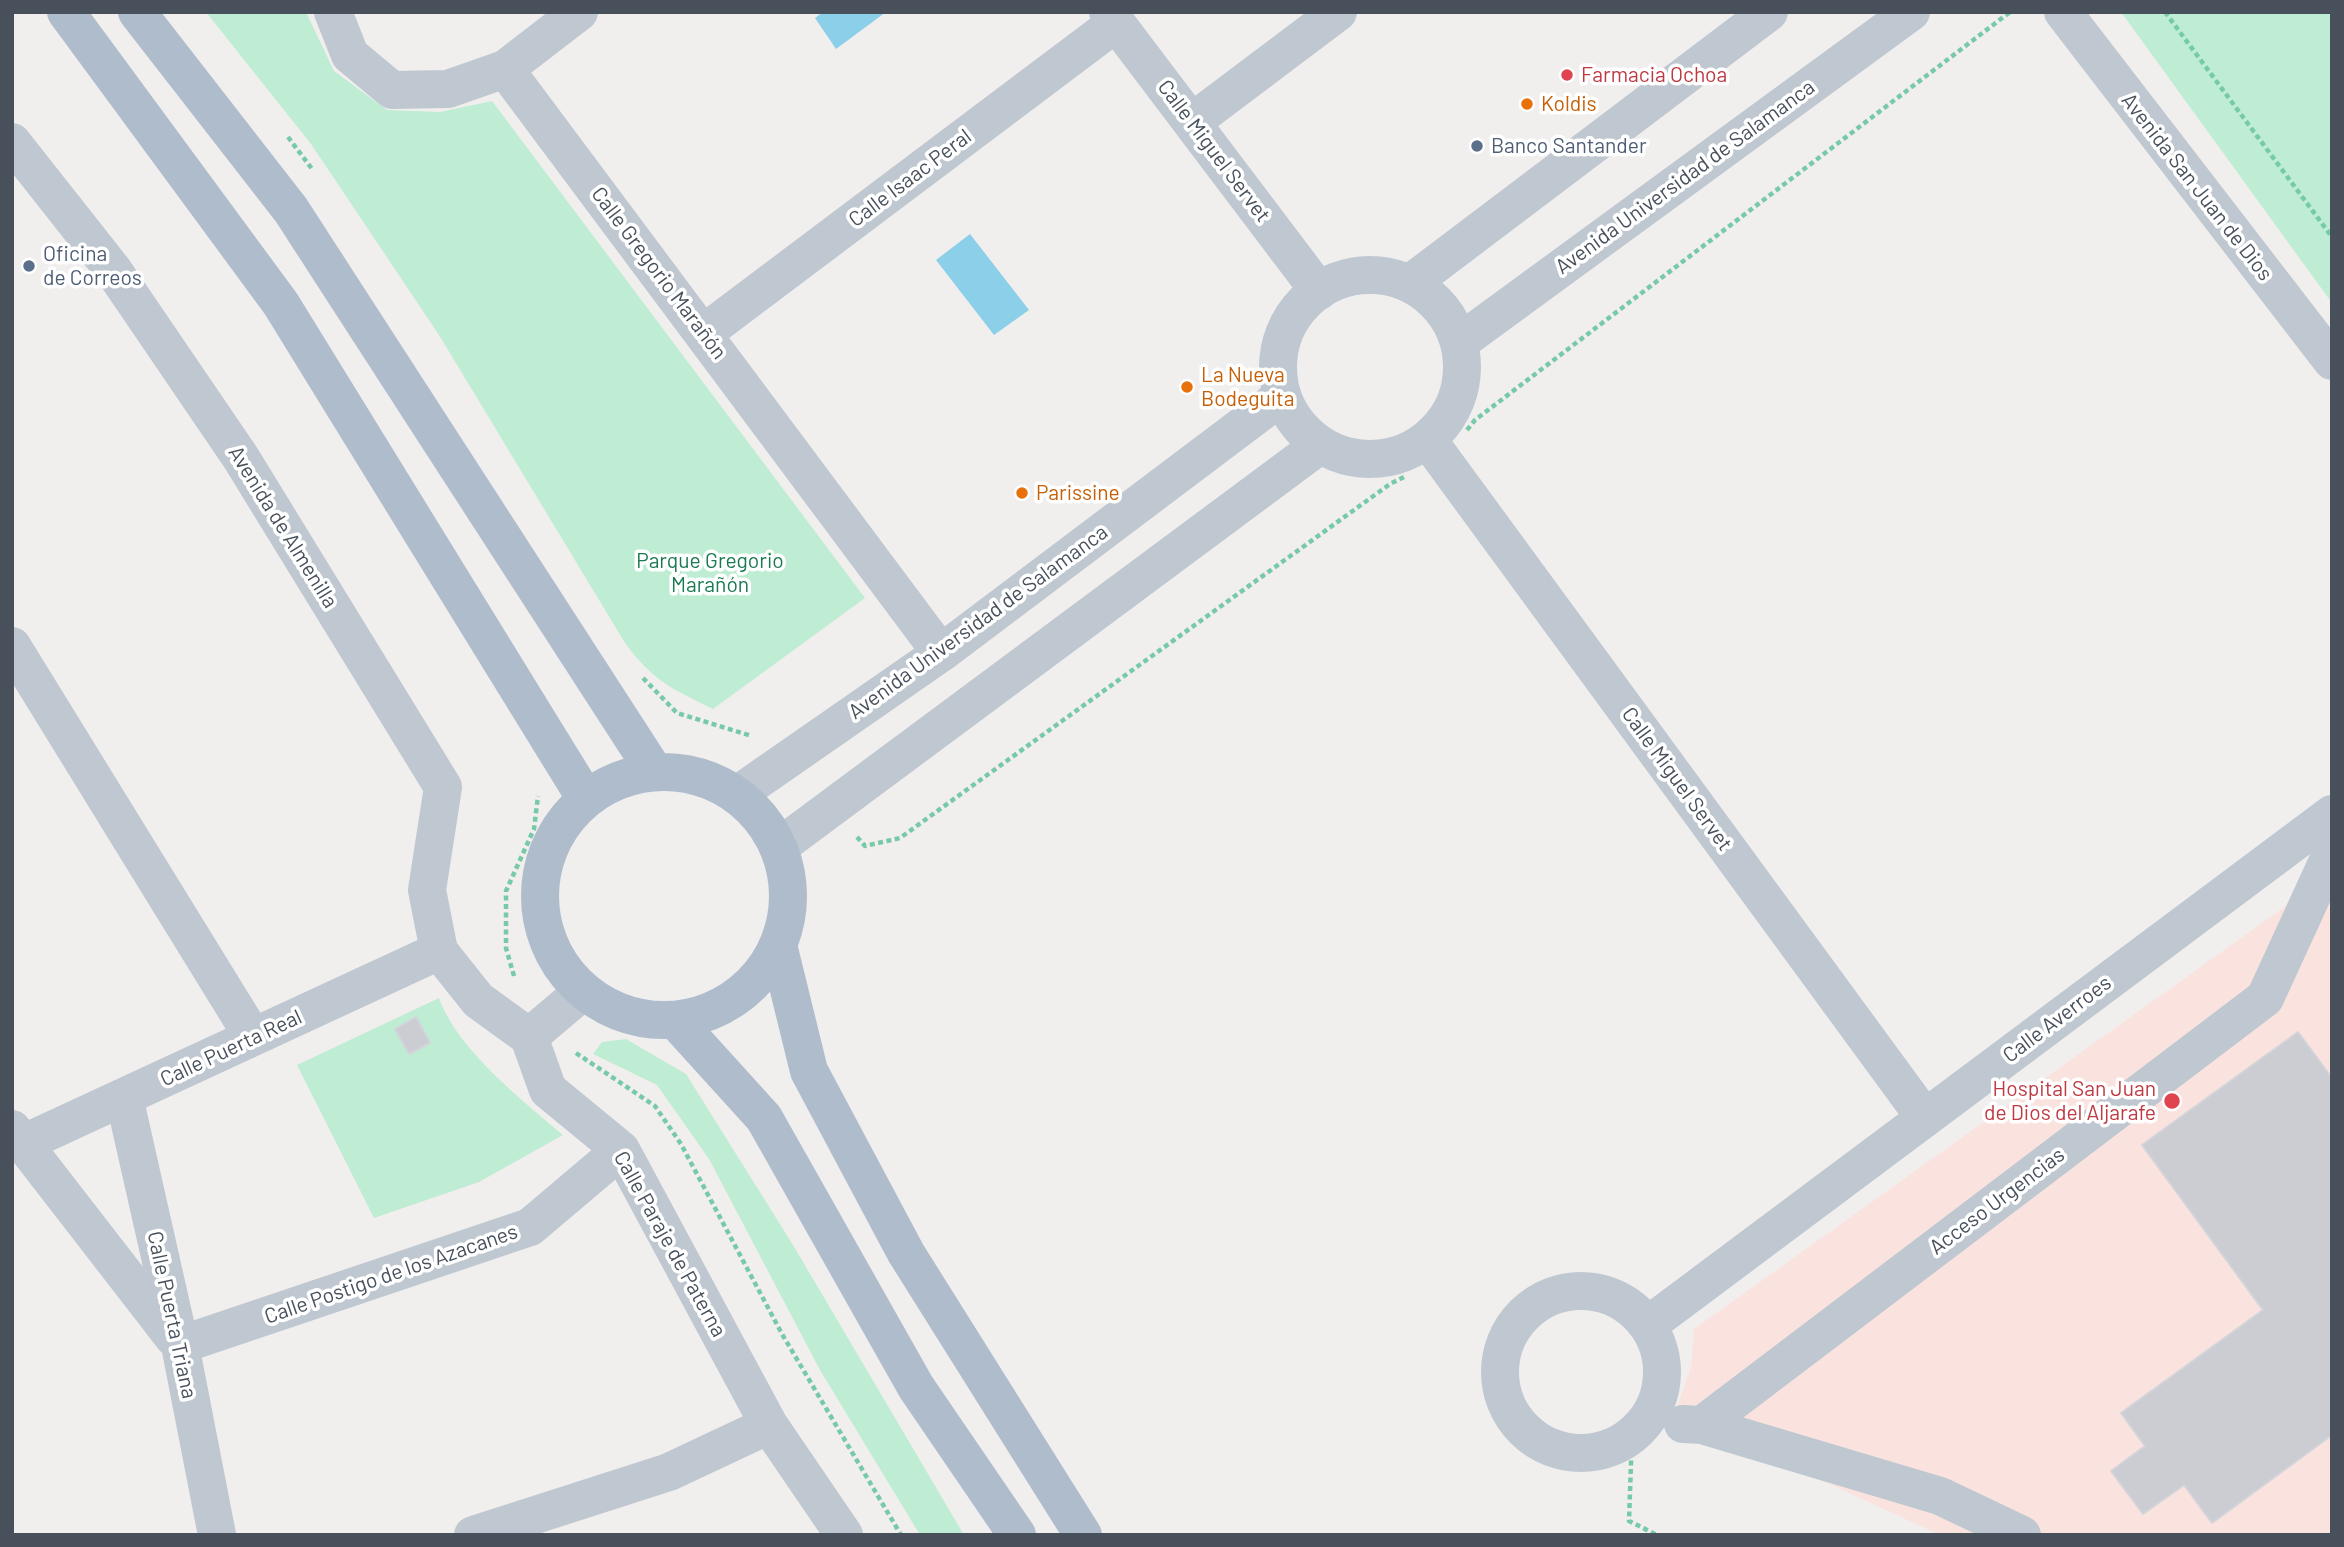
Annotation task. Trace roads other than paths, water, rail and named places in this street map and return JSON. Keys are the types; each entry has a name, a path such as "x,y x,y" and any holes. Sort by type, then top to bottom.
{"main road":[{"path":"66,12 282,304 586,799"},
{"path":"137,12 290,209 654,772"},
{"path":"654,772 701,776 738,794 764,821 780,846 790,902 779,949 752,986 721,1009 676,1021 623,1015 582,992 560,967 542,926 540,882 558,830 586,799 615,782 654,772"},
{"path":"779,949 809,1071 906,1253 1083,1535"},
{"path":"676,1021 764,1118 916,1387 1017,1535"}],"street":[{"path":"333,12 350,55 392,90 448,89 505,69 579,12"},
{"path":"1192,122 1338,12"},
{"path":"1412,282 1769,12"},
{"name":"Avenida Universidad de Salamanca","path":"1460,342 1911,12"},
{"name":"Avenida San Juan de Dios","path":"2063,12 2332,361"},
{"name":"Calle Miguel Servet","path":"1112,18 1319,291"},
{"name":"Calle Isaac Peral","path":"704,333 1112,18"},
{"name":"Calle Gregorio Marañón","path":"505,69 941,653"},
{"name":"Avenida de Almenilla","path":"12,142 113,270 241,458 443,787 427,890 439,951"},
{"path":"1355,276 1388,276 1412,282 1446,314 1460,342 1462,380 1435,449 1375,459 1348,457 1320,445 1298,425 1282,396 1278,364 1285,333 1298,309 1319,291 1355,276"},
{"name":"Avenida Universidad de Salamanca","path":"738,794 941,653 1282,396"},
{"path":"780,846 1320,445"},
{"name":"Calle Miguel Servet","path":"1435,449 1925,1118"},
{"path":"12,646 253,1037"},
{"name":"Calle Averroes","path":"1648,1325 2332,814"},
{"name":"Acceso Urgencias","path":"1702,1425 2265,998 2332,852"},
{"path":"439,951 478,1000 529,1037 582,992"},
{"name":"Calle Puerta Real","path":"17,1137 124,1097 439,951"},
{"name":"Calle Paraje de Paterna","path":"529,1037 548,1090 621,1150 769,1425 844,1535"},
{"name":"Calle Puerta Triana","path":"124,1097 180,1345 217,1535"},
{"path":"17,1137 180,1345"},
{"name":"Calle Postigo de los Azacanes","path":"180,1345 530,1227 621,1150"},
{"path":"1567,1292 1604,1293 1629,1305 1648,1325 1660,1349 1662,1376 1657,1403 1637,1430 1608,1448 1581,1453 1553,1449 1529,1435 1510,1414 1500,1388 1499,1360 1508,1334 1525,1311 1548,1297 1567,1292"},
{"path":"473,1535 669,1472 769,1425"},
{"path":"1637,1430 1702,1425 1940,1496 2022,1535"}],"water":[{"path":"823,12 886,12 836,49 815,18"},
{"path":"970,234 1029,310 994,335 936,260"}],"place":[{"name":"Farmacia Ochoa","path":"1567,75"},
{"name":"Koldis","path":"1527,104"},
{"name":"Banco Santander","path":"1477,146"},
{"name":"Oficina de Correos","path":"29,266"},
{"name":"La Nueva Bodeguita","path":"1187,387"},
{"name":"Parissine","path":"1022,493"},
{"name":"Hospital San Juan de Dios del Aljarafe","path":"2172,1101"}],"park label":[{"name":"Parque Gregorio Marañón","path":"710,573"}]}
